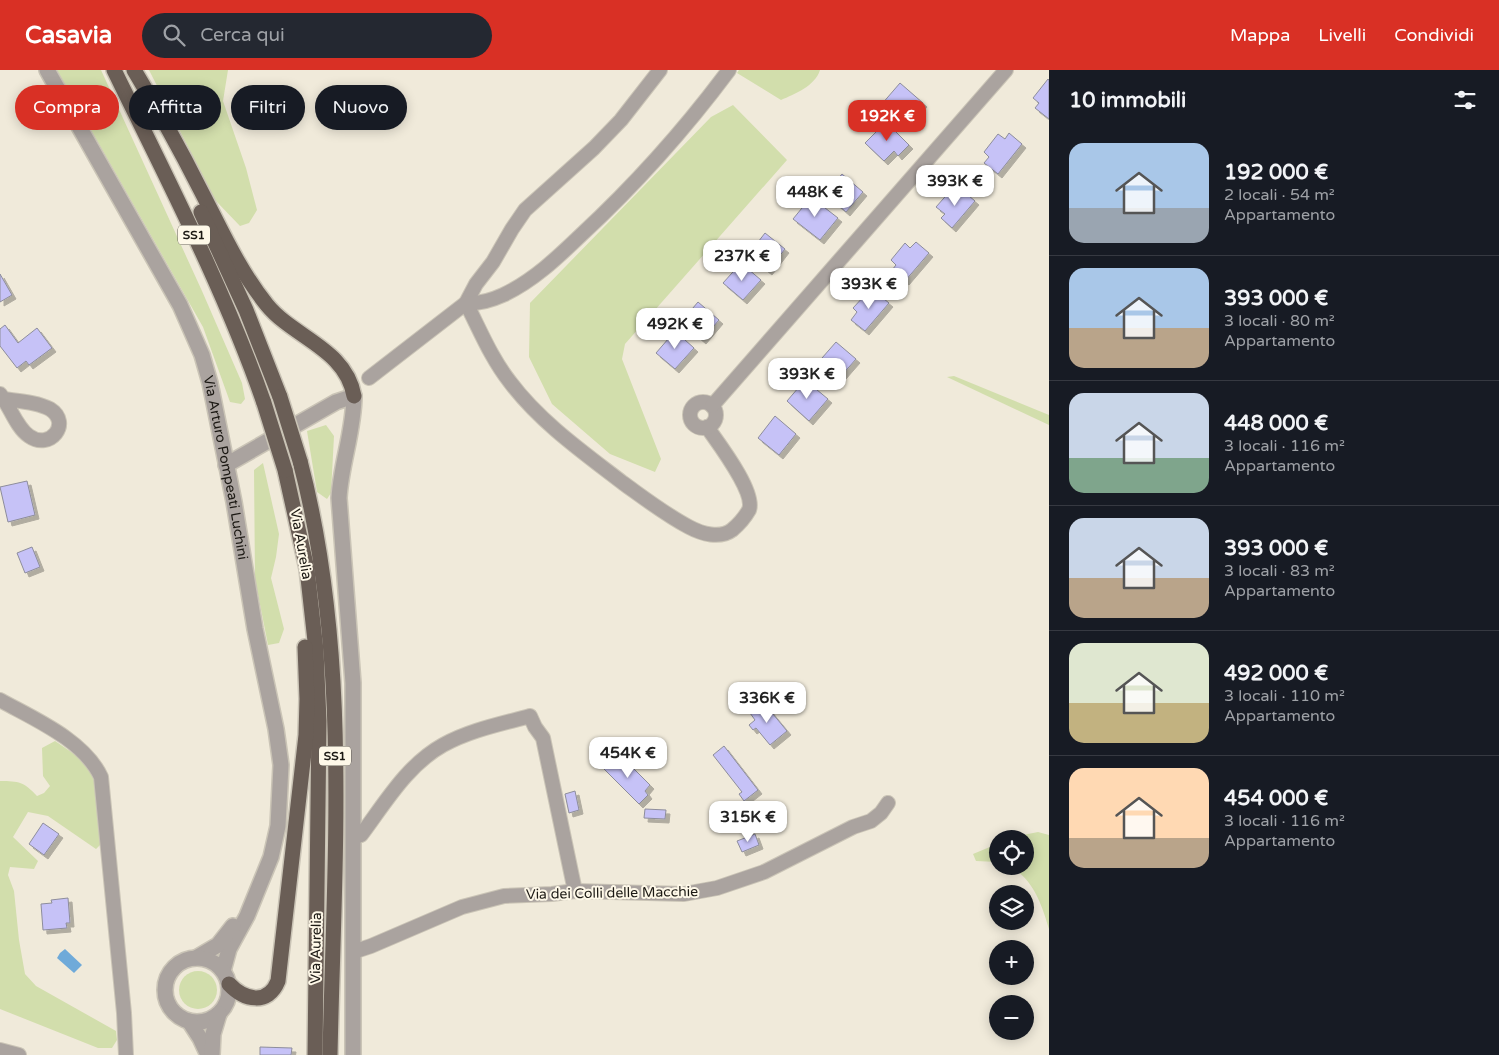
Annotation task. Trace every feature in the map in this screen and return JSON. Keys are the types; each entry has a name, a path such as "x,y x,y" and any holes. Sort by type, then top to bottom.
{"highway":[{"name":"Via Aurelia","path":"114,70 229,311 264,403 285,470 307,568 316,650 319,721 314,1055"},
{"name":"Via Aurelia","path":"133,70 236,287 259,341 280,397 300,461 325,581 335,698 335,818 330,1055"},
{"path":"133,70 175,141 230,249 248,279 282,321 325,351 338,363 348,376 354,396"},
{"path":"226,978 242,995 250,998 257,998 271,992 278,981 306,735 308,699 304,606 307,568"}],"street":[{"name":"Via Arturo Pompeati Luchini","path":"47,70 180,305 208,376 226,465 255,629 276,729 281,766 278,826 270,857 247,916 229,949 226,978"},
{"path":"369,378 466,303 476,284 493,262 525,210 599,144 639,98 660,70"},
{"path":"466,303 474,304 502,296 551,264 633,185 729,70"},
{"path":"712,406 1006,70"},
{"path":"466,303 492,356 505,375 517,391 550,424 611,473 668,515 690,528 713,535 721,535 727,534 739,524 749,509 749,494 707,427"},
{"path":"226,465 336,402 354,396 353,416 342,468 339,498 353,683 353,1055"},
{"path":"701,402 709,404 715,410 716,418 707,427 703,428 692,422 691,414 694,406 701,402"},
{"path":"0,700 78,747 93,762 101,777 124,1003 126,1055"},
{"path":"354,837 361,835 400,781 422,759 443,745 471,732 530,716 543,738 575,891"},
{"name":"Via dei Colli delle Macchie","path":"353,952 451,912 484,901 515,895 575,891 684,894 717,888 764,872 853,827 871,821 881,813 888,803"},
{"name":"Via Arturo Pompeati Luchini","path":"196,958 218,945 254,899"},
{"path":"212,1055 213,1034 219,1014 228,1001 226,978 216,964 207,959 196,958 178,964 168,976 165,991 167,1001 172,1010 180,1017 189,1021 199,1022 210,1020 219,1014"},
{"path":"189,1021 208,1055"},
{"path":"0,1050 19,1055"}],"green space":[{"path":"57,70 101,70 108,85 66,85"},
{"path":"149,70 228,70 223,101 231,124 231,130 233,130 246,168 257,210 249,223 240,226 215,200 179,130 221,130 221,85 157,85"},
{"path":"739,70 820,70 814,81 809,85 781,100 737,73"},
{"path":"733,105 787,160 625,344 622,359 661,459 655,472 610,454 552,404 529,357 530,303 711,117"},
{"path":"119,109 242,383 245,399 241,404 230,402 203,327 91,130 119,130"},
{"path":"954,376 1049,415 1049,425 947,377"},
{"path":"326,425 334,436 331,493 327,499 317,492 307,431"},
{"path":"263,463 279,534 271,578 284,629 279,643 268,645 255,579 254,470"},
{"path":"55,741 80,759 96,779 103,842 96,849 48,816 28,812 13,837 38,861 34,869 10,867 8,875 14,891 25,974 36,986 116,1031 117,1040 112,1048 98,1048 0,1009 0,781 21,783 37,796 44,793 50,786 43,776 42,748"},
{"path":"1034,833 1049,835 1049,929 1040,902 1034,891 1034,885 1030,885 1021,875 1034,875"},
{"path":"989,847 989,862 976,861 973,854"},
{"path":"198,971 212,976 217,990 212,1004 198,1009 184,1004 179,990 184,976"}],"water":[{"path":"65,949 82,965 74,973 57,958"}],"building":[{"path":"1048,79 1049,119 1035,108 1039,103 1033,98"},
{"path":"900,83 923,103 903,125 881,105"},
{"path":"886,122 909,145 898,156 894,151 884,161 865,143"},
{"path":"1009,133 1022,144 998,174 984,163 989,157 984,152 998,134 1005,139"},
{"path":"842,174 863,192 846,212 825,194"},
{"path":"951,190 957,196 962,190 975,201 952,228 941,218 945,214 936,207"},
{"path":"811,197 838,218 820,240 793,219"},
{"path":"765,233 785,249 768,271 748,255"},
{"path":"916,242 929,253 905,281 892,270 896,265 891,260 905,243 910,248"},
{"path":"741,263 761,280 743,300 723,283"},
{"path":"0,274 12,295 0,302"},
{"path":"873,290 889,303 865,331 851,320 857,312 853,308 865,295 868,297"},
{"path":"698,302 719,320 702,340 681,322"},
{"path":"5,325 18,343 37,328 52,348 29,365 26,361 17,368 0,346 0,329"},
{"path":"675,331 694,348 675,369 656,353"},
{"path":"836,342 856,359 835,383 815,366"},
{"path":"805,380 828,399 809,421 787,401"},
{"path":"775,416 796,434 779,455 758,438"},
{"path":"27,481 35,515 8,522 0,487"},
{"path":"32,547 40,567 25,573 17,553"},
{"path":"763,702 787,731 770,745 756,728 753,730 749,725 755,720 750,713"},
{"path":"724,746 758,790 744,801 739,794 742,792 713,755"},
{"path":"619,754 650,785 645,791 648,795 639,804 604,769"},
{"path":"575,791 579,810 569,813 565,794"},
{"path":"645,809 666,810 665,819 644,818"},
{"path":"43,823 59,834 44,855 29,844"},
{"path":"755,834 759,845 742,852 737,841"},
{"path":"68,898 70,923 66,923 67,928 43,930 41,904 52,903 51,900"},
{"path":"260,1047 292,1048 291,1055 260,1055"}]}
